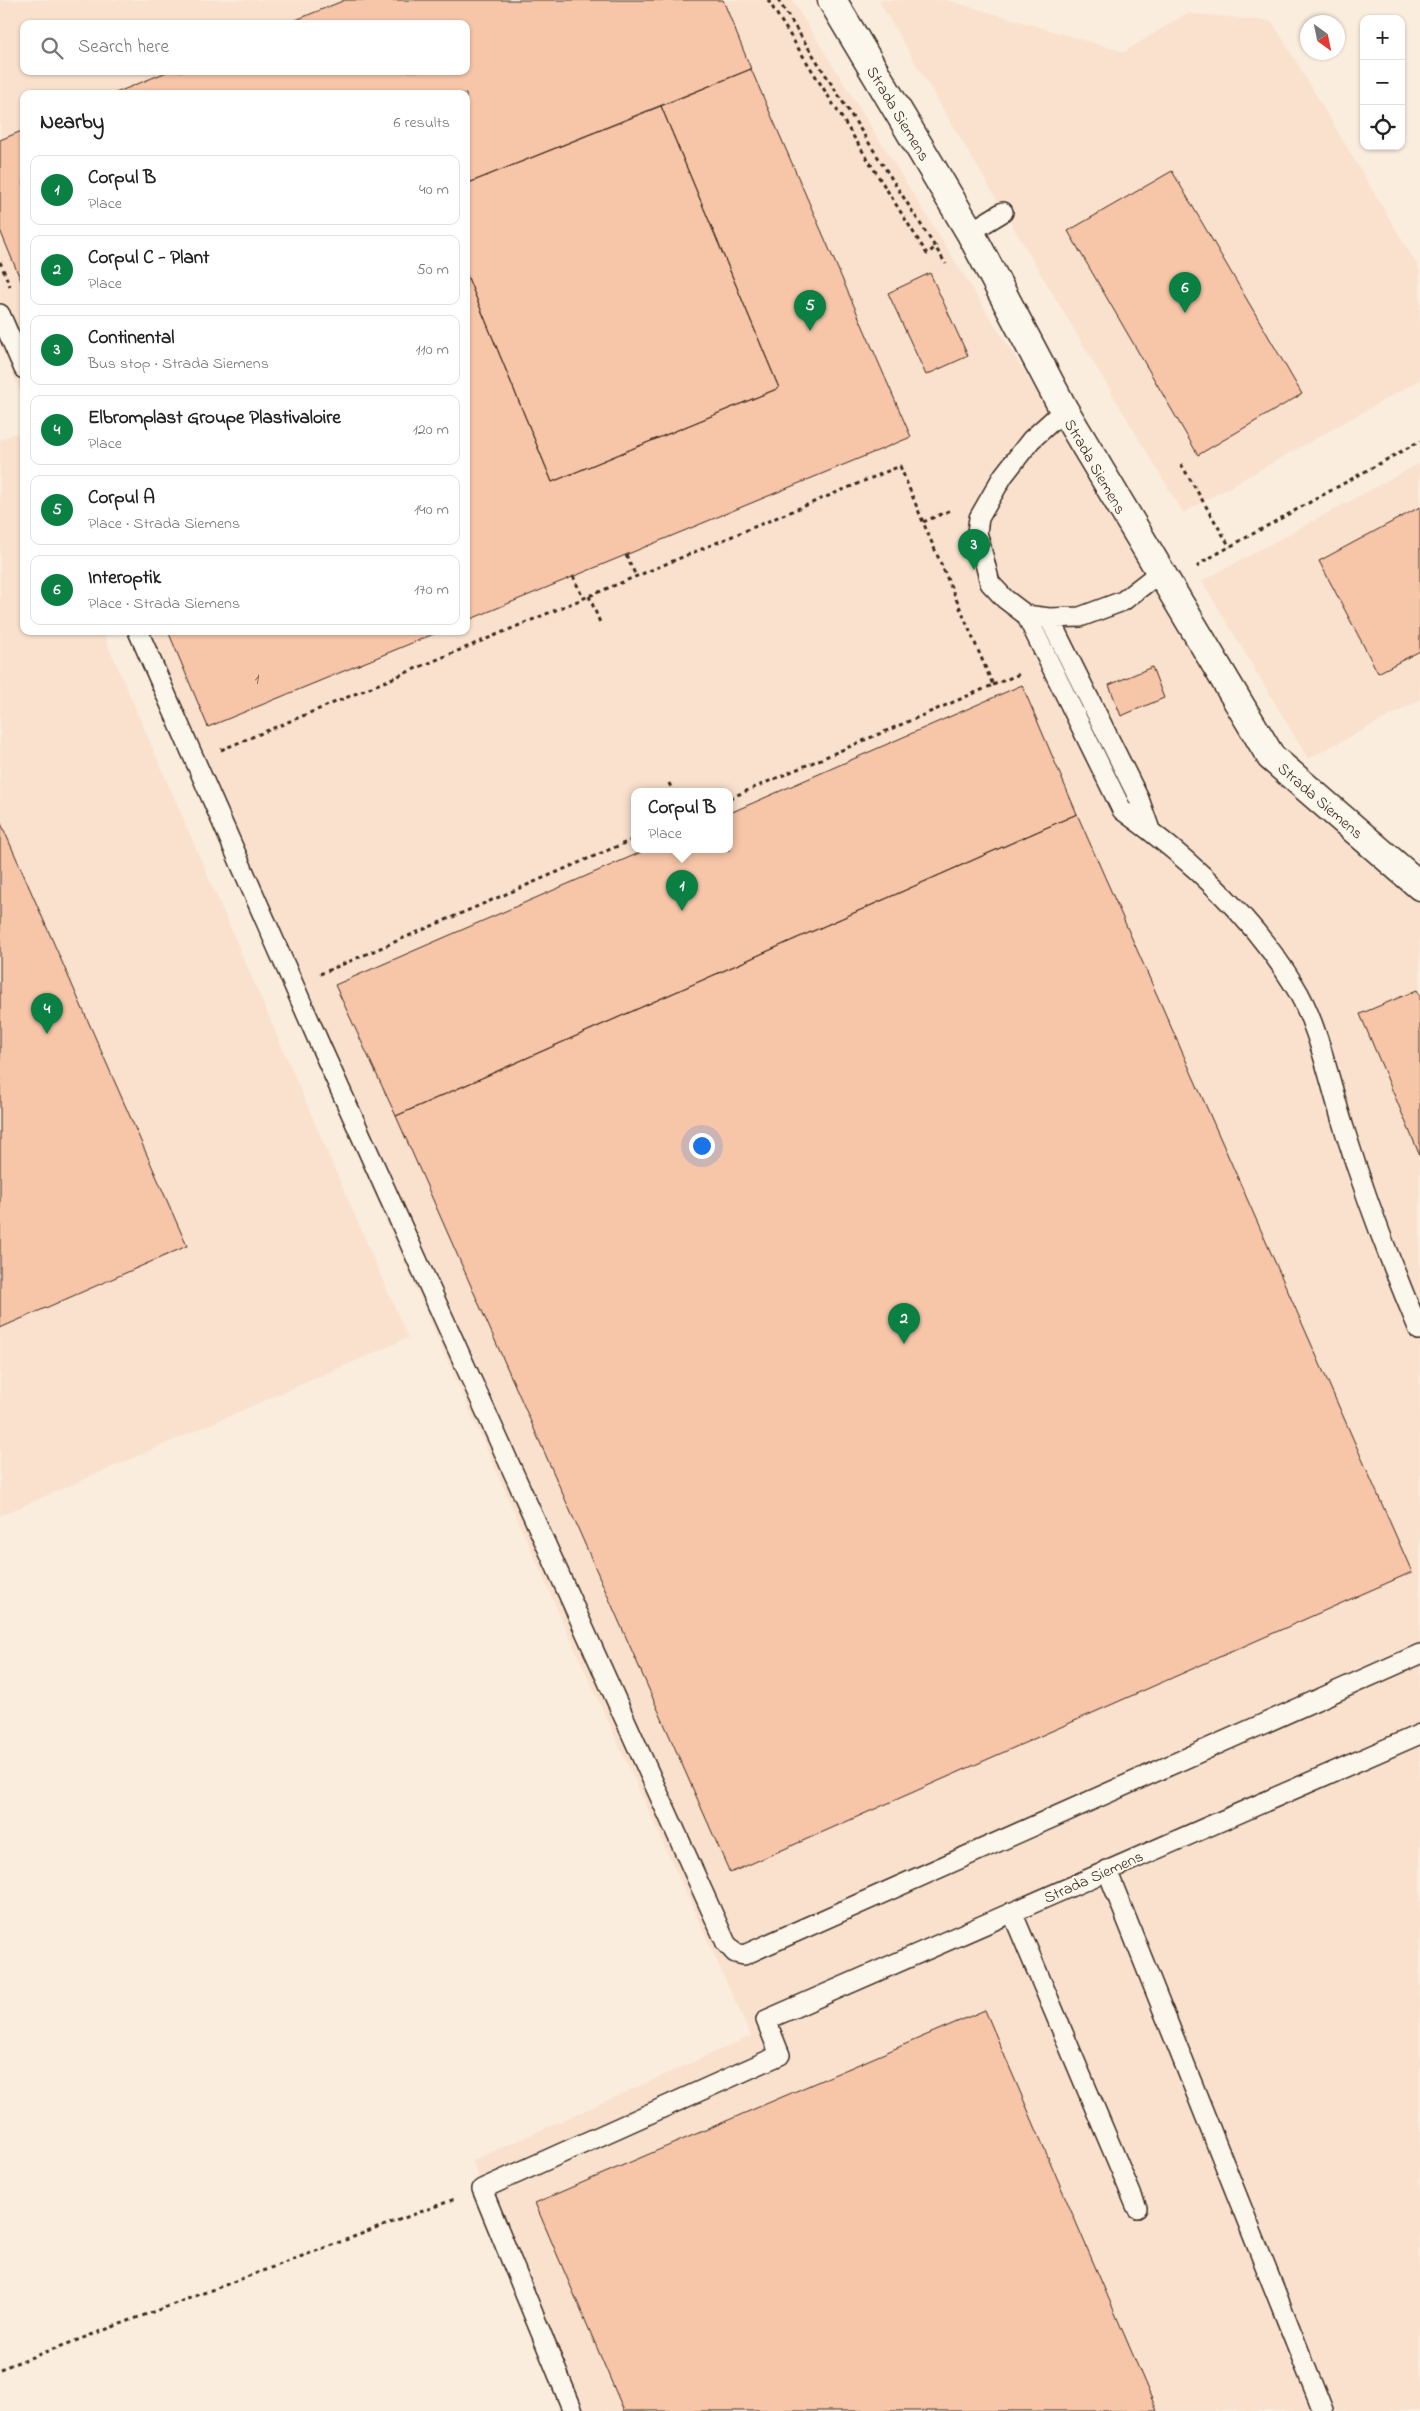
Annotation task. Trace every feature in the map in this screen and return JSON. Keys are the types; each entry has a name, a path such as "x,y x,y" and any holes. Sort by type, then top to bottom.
{"street":[{"name":"Strada Siemens","path":"832,0 968,229 1064,410 1271,757 1420,886"}],"lane":[{"path":"968,229 1003,212"},
{"path":"0,314 20,359"},
{"path":"1064,410 1031,440 1003,476 978,518 977,532 990,583 1005,599 1026,616 1122,810 1150,830 1230,901 1265,944 1295,986 1316,1036 1342,1123 1371,1208 1419,1330"},
{"path":"1026,616 1049,618 1080,617 1123,601 1165,582"},
{"path":"1049,618 1139,799 1150,830"},
{"path":"140,635 329,1065 726,1943 734,1953 744,1955 1420,1654"},
{"name":"Strada Siemens","path":"482,2189 780,2055 766,2020 1420,1734"},
{"path":"1107,1870 1322,2411"},
{"path":"1012,1912 1137,2208"},
{"path":"482,2189 573,2411"}],"path":[{"path":"768,0 927,254 968,229"},
{"path":"778,0 951,272"},
{"path":"1165,582 1420,440"},
{"path":"1181,464 1230,547"},
{"path":"222,749 900,466 993,685 733,797"},
{"path":"923,522 956,508"},
{"path":"626,555 636,576"},
{"path":"573,576 583,598"},
{"path":"589,596 601,626"},
{"path":"669,783 671,788"},
{"path":"321,974 631,840"},
{"path":"0,2369 482,2189"}],"shaded area":[{"path":"0,0 792,0 1122,528 1276,742 1420,866 1420,2411 573,2411 472,2161 751,2036 565,1627 128,635 470,635 470,90 20,90 20,390 0,345"},
{"path":"878,0 947,0 1124,52 1187,13 1272,21 1420,270 1420,380 1183,513"},
{"path":"16,433 20,442 20,635 104,635 408,1338 0,1516 0,440"},
{"path":"1420,463 1420,700 1308,759 1202,581"}],"building":[{"path":"345,0 723,0 751,69 470,182 470,90 123,90 159,75 470,75 470,20 296,20"},
{"path":"751,69 911,437 470,619 470,283 552,482 779,388 661,106"},
{"path":"661,106 779,388 552,482 470,283 470,182"},
{"path":"20,132 20,278 0,230 0,140"},
{"path":"1172,171 1302,394 1198,455 1068,231"},
{"path":"930,273 968,356 926,375 888,293"},
{"path":"1420,507 1420,651 1378,673 1319,561"},
{"path":"170,635 431,635 208,727"},
{"path":"1152,667 1164,698 1121,716 1109,685"},
{"path":"1022,685 1077,814 396,1116 335,985 639,853 733,853 733,812"},
{"path":"1077,814 1412,1572 730,1873 396,1116"},
{"path":"0,821 187,1246 0,1328"},
{"path":"1417,990 1420,996 1420,1156 1360,1014"},
{"path":"985,2010 1157,2411 624,2411 535,2203"}],"place":[{"name":"Interoptik","path":"1185,313"},
{"name":"Corpul A","path":"810,331"},
{"name":"Continental","path":"974,570"},
{"name":"Corpul B","path":"682,911"},
{"name":"Elbromplast Groupe Plastivaloire","path":"47,1034"},
{"name":"Corpul C - Plant","path":"904,1344"}]}
